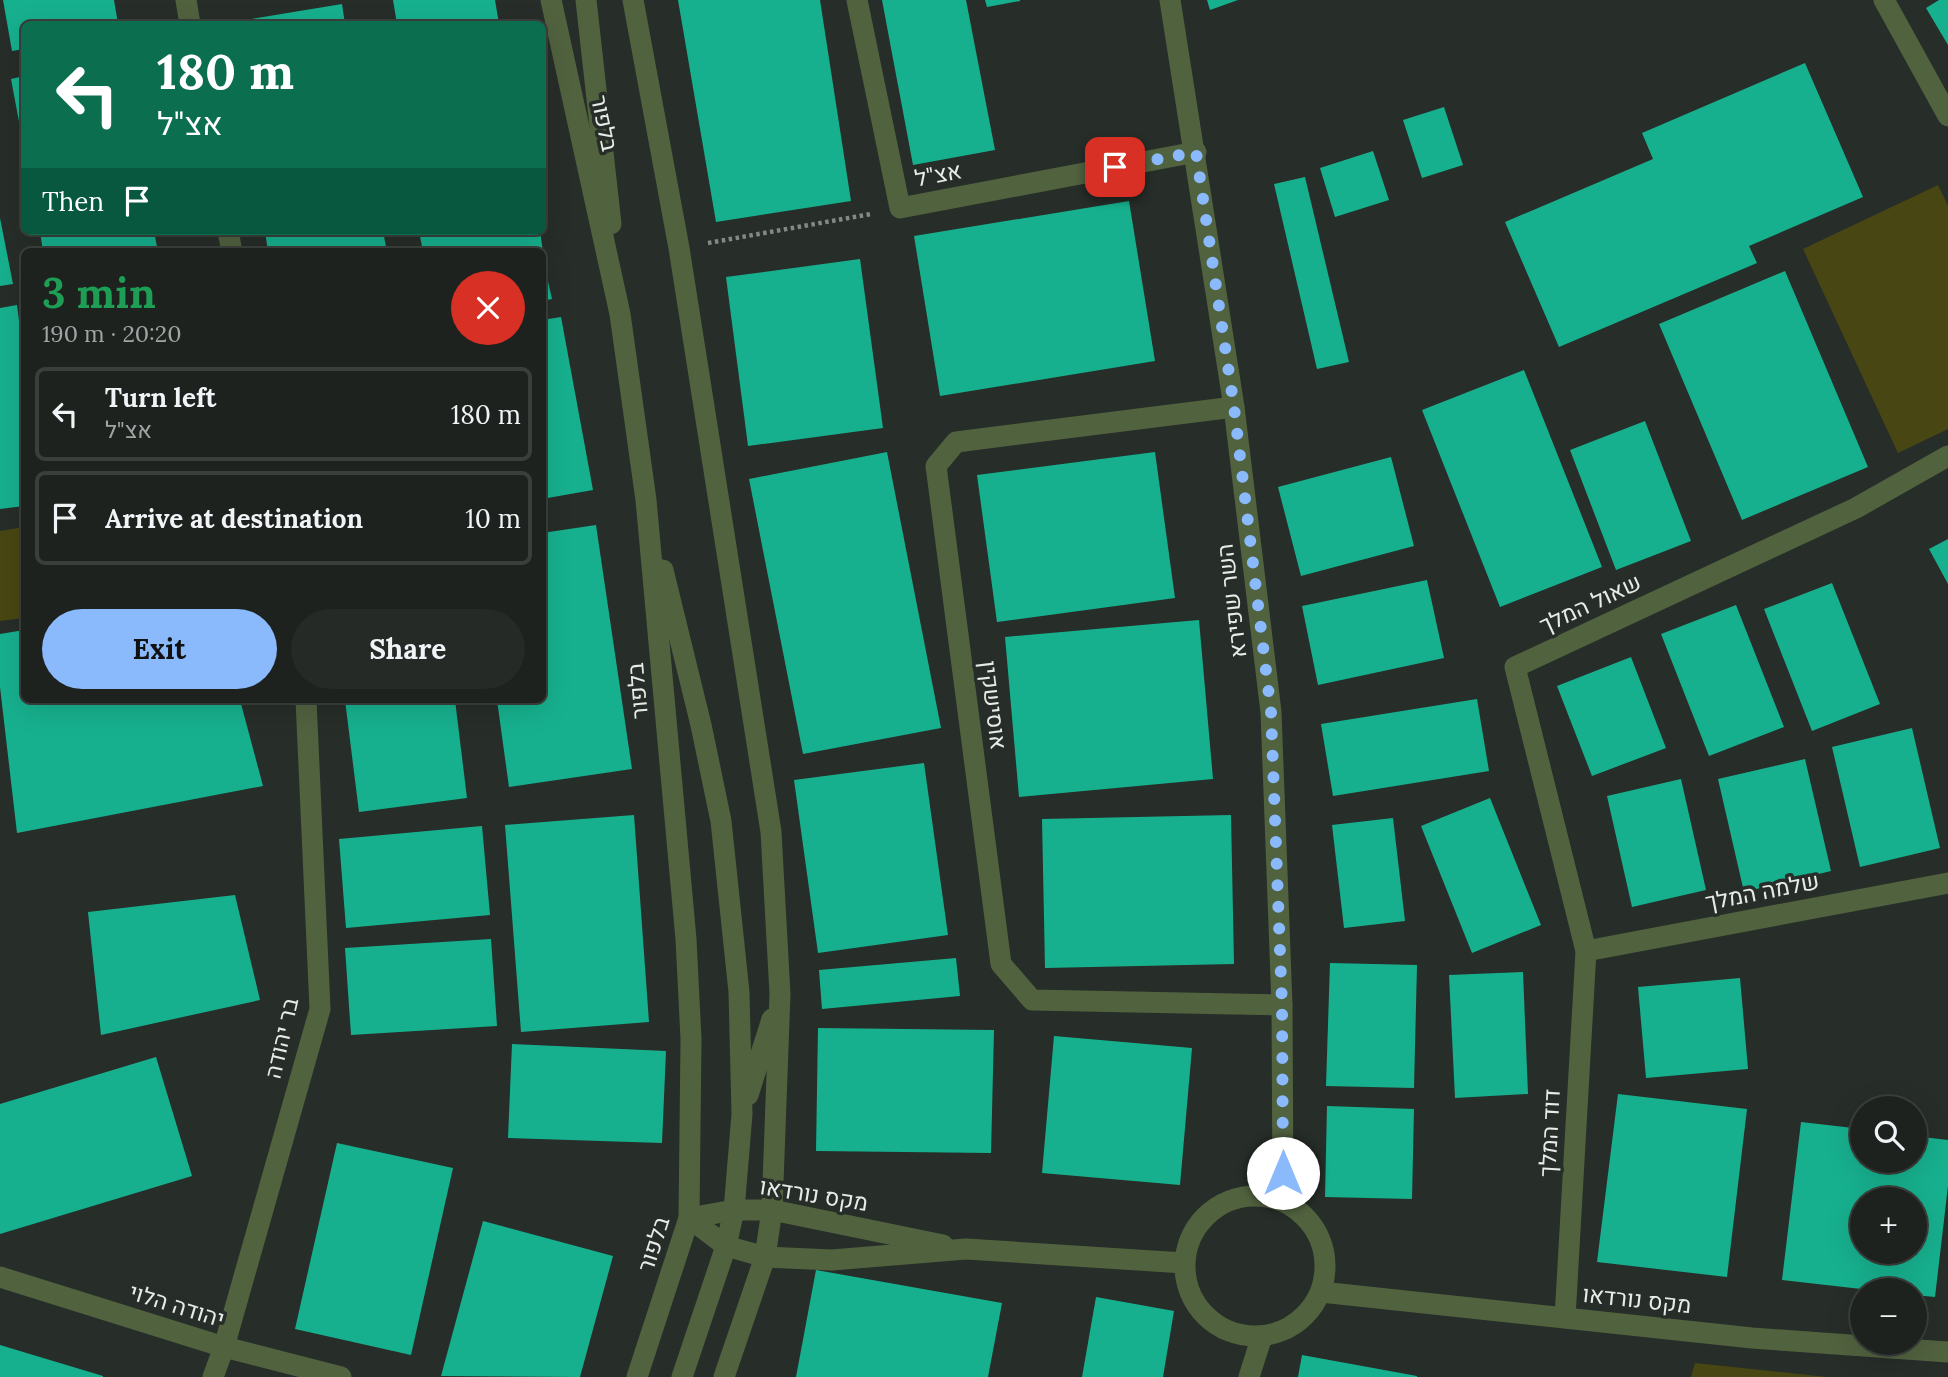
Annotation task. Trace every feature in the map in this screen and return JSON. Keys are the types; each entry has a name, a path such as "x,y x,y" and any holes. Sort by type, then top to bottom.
{"street":[{"path":"186,0 190,21"},
{"name":"בלפור","path":"551,0 620,314 646,500 686,939 691,1039 690,1218 637,1377"},
{"path":"586,0 620,314"},
{"path":"633,0 679,248 771,832 780,994 772,1210 765,1257 724,1377"},
{"name":"אצ\"ל","path":"857,0 900,208 1196,152"},
{"name":"השר שפירא","path":"1170,0 1234,407 1271,712 1282,1005 1283,1201"},
{"path":"1884,0 1948,116"},
{"name":"אוסישקין","path":"1234,407 956,442 936,466 1001,964 1031,1000 1282,1005"},
{"name":"שאול המלך","path":"1586,951 1515,667 1856,508 1948,456"},
{"path":"646,500 701,725 721,821 739,992 742,1114 734,1210 726,1246 682,1377"},
{"name":"בר יהודה","path":"213,1377 224,1347 320,1009 306,703"},
{"name":"שלמה המלך","path":"1586,951 1948,883"},
{"name":"דוד המלך","path":"1565,1318 1586,951"},
{"path":"742,1114 780,994"},
{"path":"1258,1195 1283,1201 1306,1217 1320,1238 1326,1268 1321,1292 1306,1315 1286,1330 1262,1336 1233,1333 1211,1321 1199,1309 1188,1288 1185,1264 1192,1233 1208,1214 1234,1199 1258,1195"},
{"name":"מקס נורדאו","path":"690,1218 734,1210 772,1210 965,1250 1185,1264"},
{"name":"מקס נורדאו","path":"690,1218 726,1246 765,1257 832,1261 965,1250"},
{"name":"יהודה הלוי","path":"0,1277 224,1347 341,1377"},
{"name":"מקס נורדאו","path":"1321,1292 1752,1338 1948,1352"},
{"path":"1249,1377 1262,1336"}],"path":[{"path":"679,248 900,208"}],"shaded area":[{"path":"1938,185 1948,206 1948,429 1898,453 1803,249"},
{"path":"21,528 21,618 0,621 0,531"},
{"path":"1695,1363 1827,1377 1691,1377"}],"building":[{"path":"3,0 114,0 118,21 21,21 21,50 12,51"},
{"path":"393,0 495,0 498,21 396,21"},
{"path":"678,0 820,0 851,201 716,222"},
{"path":"882,0 966,0 995,150 913,165"},
{"path":"985,0 1020,0 1020,1 987,7"},
{"path":"1207,0 1238,0 1210,10"},
{"path":"1939,0 1948,0 1948,45 1926,8"},
{"path":"342,4 345,21 239,21"},
{"path":"1805,63 1863,197 1749,246 1757,263 1559,347 1505,222 1653,159 1642,133"},
{"path":"21,77 21,132 11,79"},
{"path":"1444,107 1463,165 1422,178 1403,120"},
{"path":"1373,151 1389,200 1335,217 1320,168"},
{"path":"1305,177 1349,362 1317,369 1274,184"},
{"path":"1129,201 1155,361 940,396 914,236"},
{"path":"0,218 13,284 0,286"},
{"path":"41,235 155,235 157,248 42,248"},
{"path":"266,235 384,235 386,248 267,248"},
{"path":"420,235 541,235 542,248 422,248"},
{"path":"860,259 883,428 748,446 726,277"},
{"path":"1785,271 1868,467 1742,520 1659,324"},
{"path":"546,273 552,299 546,300"},
{"path":"17,305 21,336 21,506 0,509 0,308"},
{"path":"561,317 593,490 546,498 546,319"},
{"path":"1524,370 1602,567 1500,607 1422,410"},
{"path":"1645,421 1691,541 1616,570 1570,450"},
{"path":"887,452 941,728 803,754 749,479"},
{"path":"1155,452 1175,598 997,622 977,475"},
{"path":"1391,457 1414,546 1301,576 1278,487"},
{"path":"596,525 632,769 509,787 497,703 546,703 546,532"},
{"path":"1948,539 1948,584 1929,549"},
{"path":"1427,580 1444,658 1318,685 1302,606"},
{"path":"1832,583 1880,704 1812,731 1764,609"},
{"path":"1736,605 1784,727 1709,756 1661,634"},
{"path":"1199,620 1213,779 1019,797 1005,637"},
{"path":"21,630 21,703 241,703 263,786 17,833 0,687 0,634"},
{"path":"1631,657 1666,748 1592,776 1557,686"},
{"path":"1477,699 1489,771 1333,796 1321,724"},
{"path":"345,703 455,703 467,798 359,812"},
{"path":"1912,728 1940,848 1860,867 1832,747"},
{"path":"1805,759 1831,871 1744,892 1718,779"},
{"path":"924,763 948,935 818,953 794,780"},
{"path":"1681,779 1706,890 1632,907 1607,796"},
{"path":"1490,798 1541,925 1472,953 1421,826"},
{"path":"634,815 649,1022 521,1032 505,825"},
{"path":"1231,815 1234,964 1045,968 1042,819"},
{"path":"1393,818 1405,921 1344,928 1332,825"},
{"path":"482,826 490,915 346,928 339,839"},
{"path":"235,895 260,1000 101,1035 88,912"},
{"path":"491,939 497,1026 351,1035 345,948"},
{"path":"956,958 960,996 822,1009 819,970"},
{"path":"1330,963 1417,965 1414,1088 1326,1086"},
{"path":"1523,972 1528,1094 1455,1098 1449,975"},
{"path":"1740,978 1748,1069 1646,1078 1638,987"},
{"path":"818,1028 994,1030 991,1153 816,1151"},
{"path":"1054,1036 1192,1048 1180,1185 1042,1173"},
{"path":"512,1044 666,1051 662,1143 508,1138"},
{"path":"156,1057 192,1176 0,1234 0,1104"},
{"path":"1618,1094 1747,1109 1727,1277 1597,1262"},
{"path":"1327,1106 1414,1109 1412,1199 1325,1197"},
{"path":"1801,1122 1850,1128 1850,1173 1927,1173 1927,1138 1948,1140 1948,1186 1935,1297 1927,1296 1927,1278 1850,1278 1850,1288 1782,1280"},
{"path":"337,1143 453,1168 411,1355 295,1329"},
{"path":"483,1221 613,1256 580,1377 441,1376"},
{"path":"816,1270 1002,1303 988,1377 796,1377"},
{"path":"1096,1297 1174,1311 1163,1377 1082,1377"},
{"path":"0,1345 103,1376 103,1377 0,1377"},
{"path":"1302,1355 1417,1376 1417,1377 1298,1377"}],"route":[{"path":"1115,167 1196,152 1234,407 1271,712 1282,1005 1283,1173"}]}
